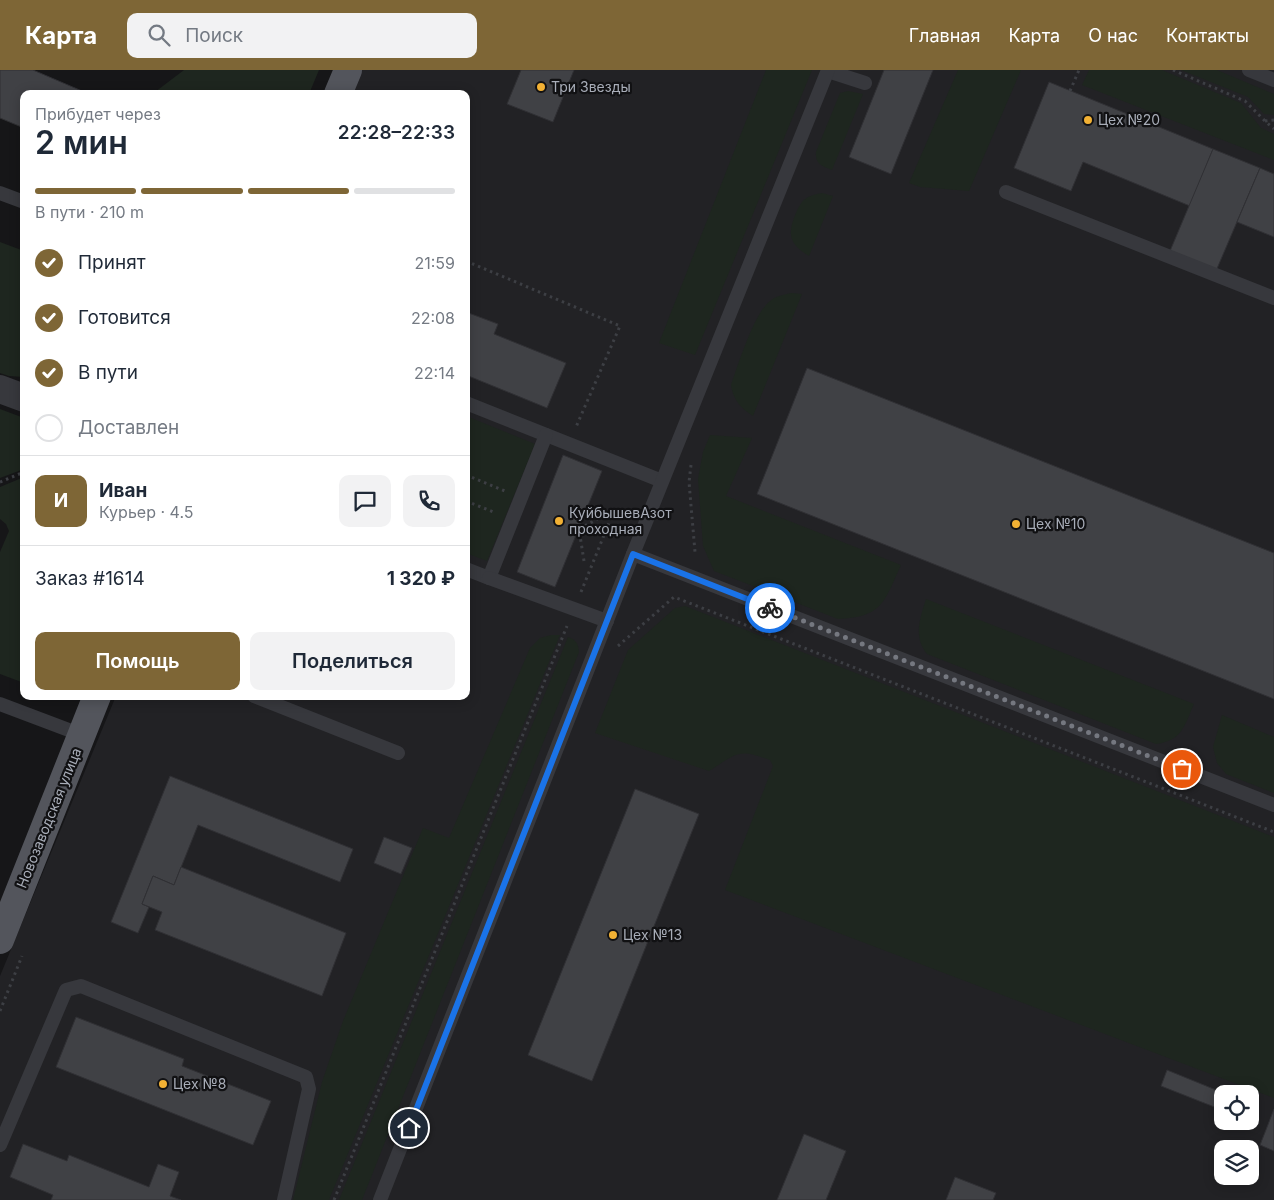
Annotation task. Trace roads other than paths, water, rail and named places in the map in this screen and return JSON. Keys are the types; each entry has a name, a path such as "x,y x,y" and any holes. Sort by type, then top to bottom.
{"main road":[{"path":"340,90 348,70"},
{"name":"Новозаводская улица","path":"0,940 95,700"}],"street":[{"path":"0,389 20,396"}],"lane":[{"path":"380,1200 633,554 828,70 865,83"},
{"path":"1249,70 1274,80"},
{"path":"1006,192 1274,298"},
{"path":"0,193 20,200"},
{"path":"470,405 662,481"},
{"path":"489,578 546,435"},
{"path":"633,554 1274,805"},
{"path":"470,571 607,621"},
{"path":"264,700 398,753"},
{"path":"0,704 82,735"},
{"path":"0,1145 66,990 81,986 306,1077 310,1089 284,1200"}],"place":[{"name":"Три Звезды","path":"541,87"},
{"name":"Цех №20","path":"1088,120"},
{"name":"КуйбышевАзот проходная","path":"559,521"},
{"name":"Цех №10","path":"1016,524"},
{"name":"Цех №13","path":"613,935"},
{"name":"Цех №8","path":"163,1084"}]}
